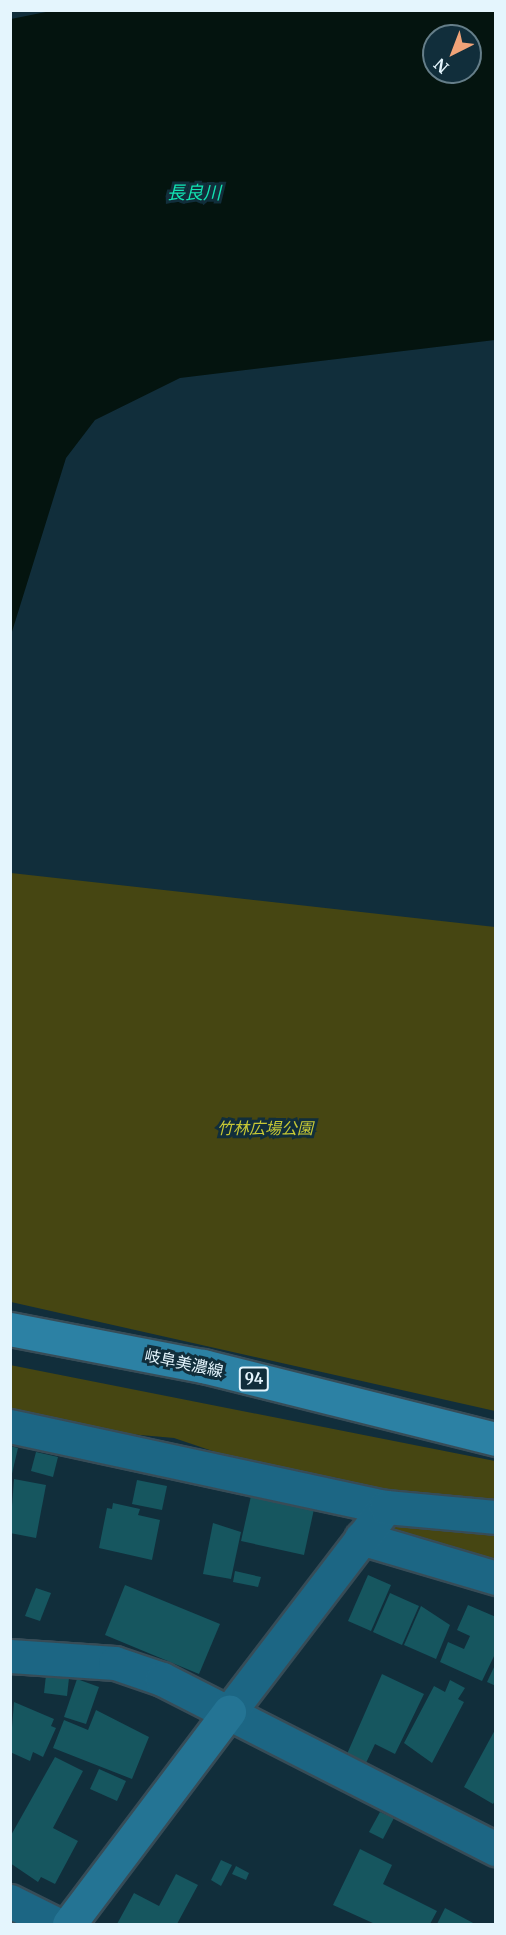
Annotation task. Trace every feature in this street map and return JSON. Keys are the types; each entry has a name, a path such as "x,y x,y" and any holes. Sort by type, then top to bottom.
{"main road":[{"name":"岐阜美濃線","path":"10,1329 203,1366 495,1439"}],"street":[{"path":"10,1426 386,1507 495,1517"},
{"path":"69,1924 386,1507"},
{"path":"361,1538 495,1578"},
{"path":"10,1656 115,1663 229,1712 495,1849"},
{"path":"10,1901 56,1924"}],"green space":[{"name":"竹林広場公園","path":"11,873 495,927 495,1411 11,1302"},
{"path":"10,1365 495,1461 495,1562 357,1523 337,1478 254,1465 174,1438 118,1433 11,1410"}],"water":[{"name":"長良川","path":"51,11 495,11 495,340 180,378 95,420 66,458 11,635 11,19"}],"building":[{"path":"10,1446 18,1448 11,1478 10,1478"},
{"path":"36,1452 58,1457 53,1477 31,1471"},
{"path":"14,1479 46,1485 36,1538 10,1533"},
{"path":"137,1480 167,1486 162,1510 132,1504"},
{"path":"251,1496 314,1509 304,1555 241,1541"},
{"path":"113,1503 140,1509 138,1515 160,1520 152,1560 99,1548 107,1508 112,1509"},
{"path":"213,1523 241,1532 231,1579 203,1574"},
{"path":"235,1571 261,1577 258,1587 233,1582"},
{"path":"368,1575 391,1585 371,1631 348,1621"},
{"path":"125,1585 220,1624 199,1674 105,1635"},
{"path":"36,1588 51,1593 40,1621 25,1616"},
{"path":"390,1593 419,1606 402,1645 373,1632"},
{"path":"468,1605 496,1617 496,1652 482,1681 440,1662 448,1642 464,1649 470,1636 457,1630"},
{"path":"421,1606 450,1625 436,1659 404,1645"},
{"path":"496,1663 496,1686 487,1682"},
{"path":"382,1674 424,1694 395,1754 375,1744 366,1763 347,1754"},
{"path":"46,1675 69,1678 67,1696 44,1693"},
{"path":"77,1679 99,1687 86,1724 64,1717"},
{"path":"450,1680 465,1688 458,1699 464,1702 432,1763 404,1743 434,1686 445,1692"},
{"path":"14,1702 54,1719 51,1726 56,1728 43,1757 33,1752 30,1761 10,1752"},
{"path":"96,1710 149,1737 132,1779 53,1748 64,1720 88,1730"},
{"path":"496,1728 496,1799 493,1804 464,1787"},
{"path":"55,1757 83,1771 53,1828 78,1841 55,1884 41,1877 38,1882 10,1863 10,1837"},
{"path":"99,1769 126,1781 117,1801 90,1789"},
{"path":"380,1812 394,1818 383,1839 369,1832"},
{"path":"360,1849 392,1865 383,1884 437,1911 430,1924 375,1924 333,1905"},
{"path":"221,1860 232,1865 221,1886 211,1880"},
{"path":"236,1866 249,1873 246,1880 232,1874"},
{"path":"176,1874 198,1885 177,1924 117,1924 134,1893 159,1906"},
{"path":"445,1908 475,1924 437,1924"}]}
